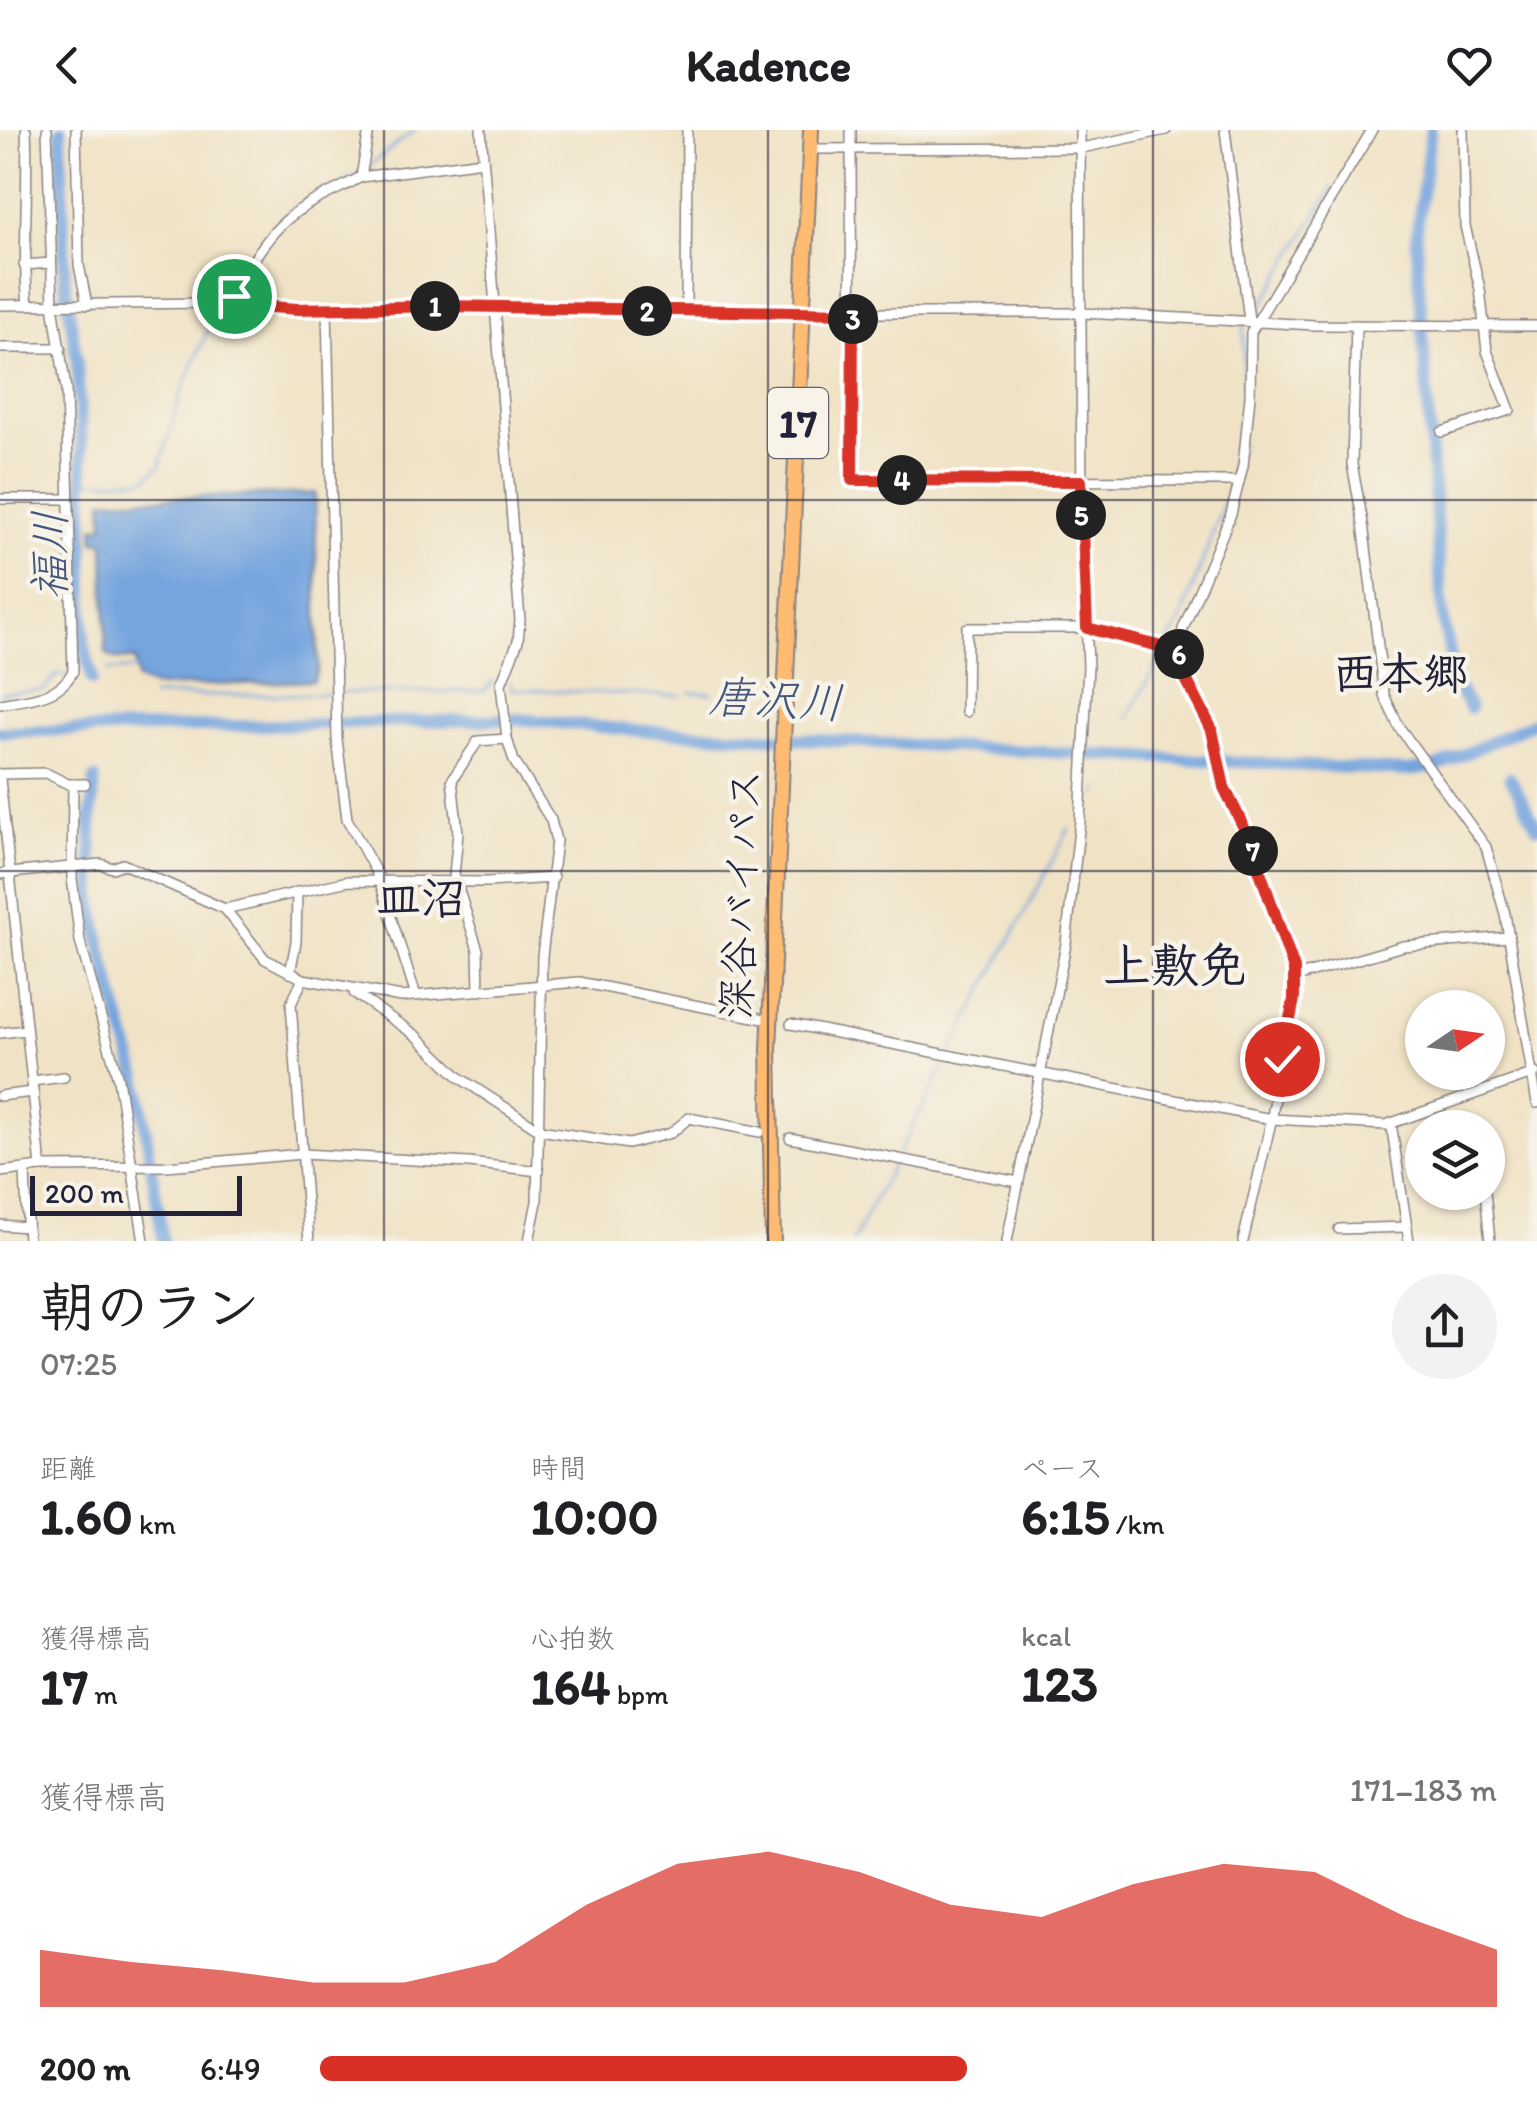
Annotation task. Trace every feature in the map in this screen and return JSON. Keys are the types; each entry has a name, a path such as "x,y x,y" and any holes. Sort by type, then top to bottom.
{"highway":[{"name":"深谷バイパス","path":"773,1241 769,1049 811,130"}],"street":[{"path":"26,130 24,265 28,305"},
{"path":"0,704 46,696 72,676 66,389 51,263 47,130"},
{"path":"76,130 79,265 84,305"},
{"path":"361,177 370,130"},
{"path":"481,130 520,629 503,676 503,703 514,762 554,828 556,847 542,956 537,1202 529,1241"},
{"path":"686,312 687,130"},
{"path":"851,130 852,480 1239,481"},
{"path":"1007,1241 1074,893 1085,729 1080,130"},
{"path":"810,149 1082,148 1166,130"},
{"path":"1225,130 1253,320 1248,441 1222,539 1183,628 1179,651 1186,679 1210,723 1222,776 1247,834 1296,977 1271,1120 1243,1241"},
{"path":"1253,320 1372,130"},
{"path":"1442,432 1510,410 1487,351 1480,288 1463,214 1464,130"},
{"path":"232,304 258,256 290,216 361,177 483,161"},
{"path":"28,194 49,190"},
{"path":"24,265 51,263"},
{"path":"0,306 232,304 686,312 1083,312 1356,325 1537,326"},
{"path":"328,308 337,739 347,819 380,880 416,996"},
{"path":"1356,325 1352,464 1384,695 1399,727 1486,847 1508,937 1537,1103"},
{"path":"0,348 61,348"},
{"path":"0,500 68,499"},
{"path":"966,712 967,628 1087,628 1179,651"},
{"path":"478,992 478,950 455,882 458,833 454,775 478,740 507,738"},
{"path":"41,1167 0,776 46,774 85,784"},
{"path":"73,784 80,941 118,1079 144,1241"},
{"path":"0,874 101,864 112,868 123,864 225,909 265,958 290,974 347,989 401,997 580,982 764,1019"},
{"path":"225,909 348,881 553,878"},
{"path":"290,974 296,942 297,892"},
{"path":"1296,977 1403,946 1508,937"},
{"path":"303,979 291,1004 309,1241"},
{"path":"347,989 417,1036 460,1078 540,1130 629,1144 671,1134 690,1118 760,1132"},
{"path":"791,1024 1271,1120 1390,1123 1534,1073"},
{"path":"0,1033 26,1030"},
{"path":"0,1096 64,1077"},
{"path":"1390,1123 1409,1241"},
{"path":"790,1138 1018,1182"},
{"path":"0,1172 41,1167 167,1166 302,1154 538,1171"},
{"path":"26,1171 28,1241"},
{"path":"1487,1210 1490,1241"},
{"path":"0,1225 27,1227"},
{"path":"1338,1229 1407,1227"}],"water":[{"path":"315,493 318,668 313,681 154,687 137,680 135,660 114,659 106,653 104,542 94,541 94,527 104,526 103,500"}],"waterway":[{"name":"福川","path":"61,130 65,281 77,362 83,464 84,643 92,680"},
{"path":"365,169 415,130"},
{"path":"1431,130 1416,237 1443,620 1456,684 1470,708"},
{"path":"344,181 356,175"},
{"path":"1255,317 1333,187"},
{"path":"273,227 297,206"},
{"path":"226,299 238,279"},
{"path":"101,481 145,479 160,466 180,396 221,308"},
{"path":"1230,475 1243,397 1244,324"},
{"path":"1232,479 1241,443"},
{"path":"84,481 94,481"},
{"path":"1128,718 1181,620 1230,486"},
{"path":"108,671 138,669"},
{"name":"福川","path":"86,674 97,671"},
{"path":"0,693 44,690 56,675 66,675"},
{"path":"341,693 484,691 493,682"},
{"path":"511,682 511,689 681,696"},
{"path":"689,692 713,693"},
{"path":"152,696 330,694"},
{"name":"唐沢川","path":"0,732 518,719 631,730 1408,771 1436,767 1537,721"},
{"path":"1510,777 1537,827"},
{"name":"福川","path":"95,779 91,818 93,904 103,956 138,1080 163,1241"},
{"path":"1096,795 1100,789"},
{"path":"951,1052 1069,829"},
{"path":"898,1154 947,1061"},
{"path":"853,1241 893,1163"}],"district":[{"name":"西本郷","path":"1400,673"},
{"name":"皿沼","path":"421,898"},
{"name":"上敷免","path":"1175,965"}],"route":[{"path":"234,296 232,304 297,309 494,306 853,313 852,480 1081,481 1087,628 1179,651 1186,679 1212,730 1224,787 1247,834 1294,969 1294,999 1282,1059"}]}
